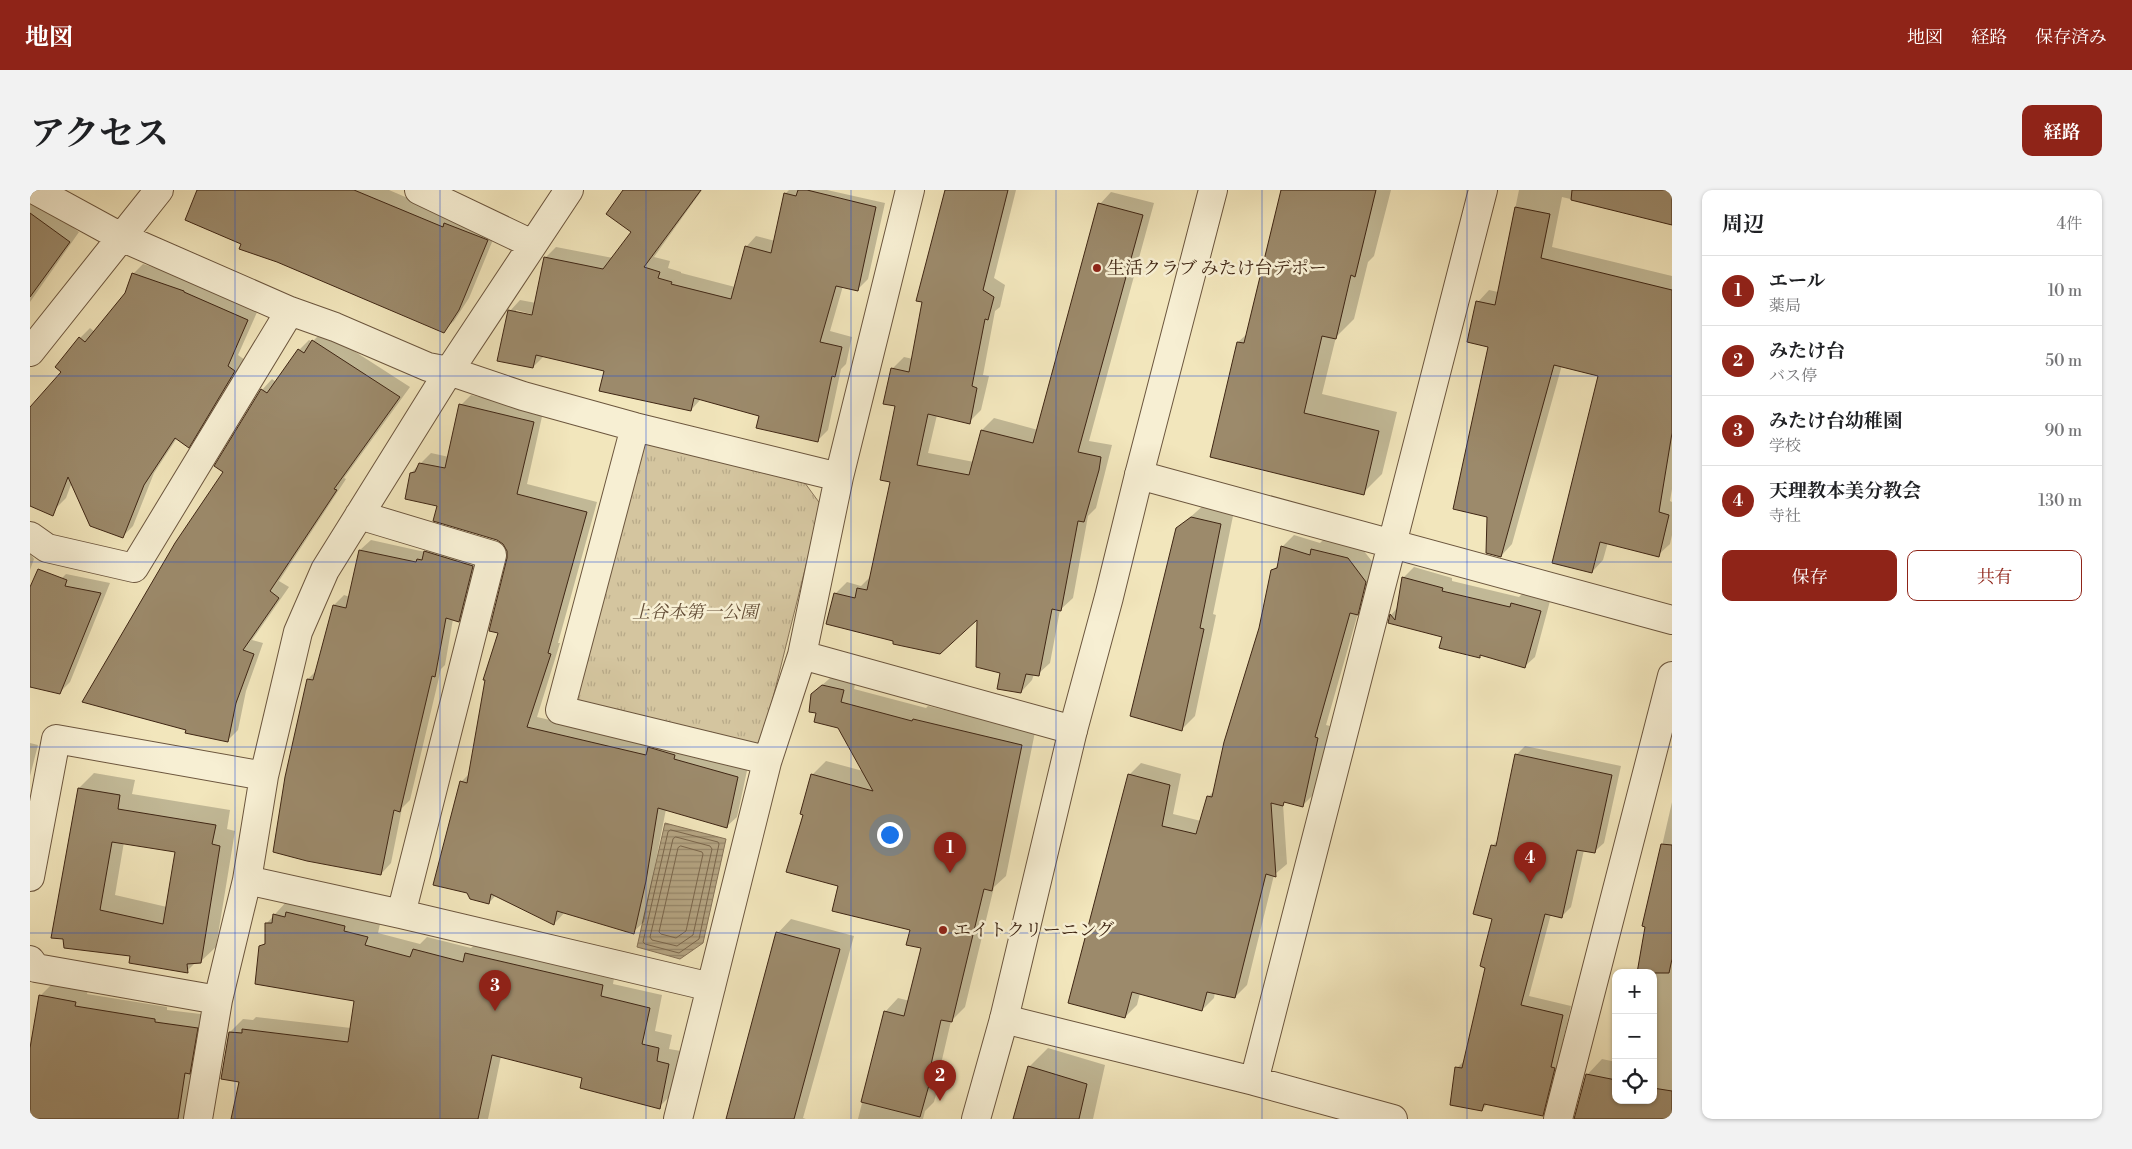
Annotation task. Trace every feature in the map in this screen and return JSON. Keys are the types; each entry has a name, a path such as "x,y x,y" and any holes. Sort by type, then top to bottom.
{"street":[{"path":"35,190 121,237 290,311 335,327 428,367 449,371 523,396 635,427 838,477"},
{"path":"30,352 159,190"},
{"path":"419,190 532,244"},
{"path":"198,1119 218,1000 247,880 264,776 298,632 325,570 449,371 569,190"},
{"path":"678,1119 767,762 802,655 838,477 910,190"},
{"path":"976,1119 1004,1019 1073,730 1214,190"},
{"path":"1254,1081 1483,190"},
{"path":"30,536 46,548 134,568 290,311"},
{"path":"635,427 560,710 758,758 767,762"},
{"path":"1139,475 1672,620"},
{"path":"360,515 492,555 401,914"},
{"path":"802,655 1073,730"},
{"path":"1558,1119 1672,676"},
{"path":"30,877 56,739 264,776"},
{"path":"247,880 401,914 710,987"},
{"path":"30,960 36,968 218,1000"},
{"path":"1004,1019 1254,1081 1393,1119"}],"green space":[{"name":"上谷本第一公園","path":"641,434 802,479 821,505 758,758 570,712"}],"water":[{"path":"665,823 726,839 703,943 680,959 637,947"}],"building":[{"path":"197,190 354,190 443,227 444,223 488,240 459,310 444,333 277,262 239,249 241,244 185,220"},
{"path":"623,190 701,190 644,267 660,272 658,278 672,282 671,284 731,299 745,246 771,253 784,193 796,196 798,190 807,190 876,207 858,291 836,286 820,342 842,347 835,377 832,376 818,442 756,428 759,416 694,398 691,411 599,391 604,371 536,355 533,368 497,361 508,310 532,315 544,257 603,269 631,232 606,214"},
{"path":"945,190 1008,190 983,290 994,297 988,320 985,319 972,386 977,388 970,424 928,414 917,465 969,475 981,430 1033,443 1098,203 1143,215 1078,452 1101,457 1099,470 1084,522 1078,521 1061,611 1052,609 1039,676 1026,674 1021,693 997,689 1000,673 976,667 977,620 940,654 893,644 893,641 826,624 834,593 855,598 857,588 867,590 890,482 880,480 895,406 883,404 891,368 909,372 922,302 916,301"},
{"path":"1281,190 1376,190 1355,277 1351,275 1336,339 1322,336 1304,413 1379,431 1364,495 1210,457 1237,342 1244,343"},
{"path":"1572,190 1672,190 1672,225 1571,200"},
{"path":"1515,207 1550,214 1541,258 1672,290 1672,433 1659,512 1669,515 1659,557 1600,542 1592,573 1552,563 1598,376 1554,365 1501,557 1486,553 1487,517 1453,509 1488,347 1467,342 1476,301 1495,305"},
{"path":"30,213 70,242 30,297"},
{"path":"132,273 184,291 248,320 228,366 235,371 189,448 175,438 144,485 123,538 90,526 68,477 53,516 30,506 30,407 61,372 55,367 79,337 85,342 125,293"},
{"path":"312,340 400,397 334,489 337,490 270,591 279,598 243,650 254,654 236,703 228,742 185,733 186,730 82,702 175,543 223,472 214,466 261,389 267,393 298,349 304,353"},
{"path":"459,404 534,422 517,494 587,512 548,653 551,654 527,727 646,755 648,747 675,755 674,759 738,777 727,828 658,808 646,881 634,934 557,911 554,925 491,894 489,904 470,899 467,893 433,885 460,781 467,783 485,680 483,680 498,633 489,631 507,558 507,551 503,544 497,540 433,521 437,506 405,499 410,473 415,472 419,463 445,468"},
{"path":"1191,517 1221,524 1200,628 1204,629 1182,731 1130,716 1176,528"},
{"path":"1281,546 1310,555 1311,549 1348,558 1366,582 1358,615 1350,613 1315,737 1318,738 1303,807 1284,802 1283,806 1271,803 1276,877 1266,874 1235,998 1207,992 1202,1011 1132,992 1125,1018 1068,1003 1128,774 1170,785 1162,826 1196,834 1207,796 1212,797 1224,742 1259,628 1271,570 1277,568"},
{"path":"359,550 416,562 417,559 422,560 424,551 473,566 459,622 446,618 435,677 432,676 400,812 394,810 381,875 307,861 273,852 285,777 307,679 313,680 333,605 346,608"},
{"path":"38,569 67,580 65,586 101,593 60,694 30,687 30,587"},
{"path":"1402,577 1443,588 1442,591 1510,607 1511,603 1541,611 1525,668 1480,655 1480,658 1439,648 1442,637 1388,623 1390,614 1395,620"},
{"path":"822,685 844,690 841,702 912,721 913,719 1022,745 992,891 984,889 952,1022 941,1020 928,1078 931,1078 920,1117 861,1102 884,1011 904,1016 921,948 906,945 910,930 832,911 838,886 786,872 803,815 800,814 811,774 873,791 838,728 814,722 816,713 809,712 811,694"},
{"path":"1515,754 1612,775 1595,853 1577,850 1562,918 1545,914 1521,1005 1563,1015 1551,1067 1555,1068 1543,1116 1484,1104 1482,1111 1450,1105 1455,1067 1462,1068 1485,968 1480,966 1492,919 1473,914 1491,845 1496,846"},
{"path":"78,788 120,795 118,809 216,825 212,844 220,846 201,963 187,964 188,973 129,963 130,956 64,948 63,939 51,938","holes":["112,842 175,852 163,924 100,910"]},
{"path":"1661,844 1672,845 1672,959 1669,973 1657,973 1657,969 1638,969 1645,927 1642,926"},
{"path":"286,912 345,926 344,931 368,937 365,945 410,957 413,949 463,962 465,953 603,985 601,996 650,1008 642,1044 659,1048 657,1061 669,1064 660,1109 580,1088 582,1078 492,1055 478,1119 231,1119 239,1082 221,1079 229,1032 242,1033 242,1029 348,1042 354,1001 255,984 259,946 265,944 265,923 272,923 273,914 285,917"},
{"path":"776,932 840,949 794,1119 726,1119"},
{"path":"39,995 76,1002 75,1006 155,1019 155,1022 198,1028 190,1074 185,1073 178,1119 30,1119 30,1048"},
{"path":"1028,1066 1087,1084 1079,1119 1013,1119"},
{"path":"1586,1074 1612,1079 1612,1104 1657,1104 1657,1089 1672,1091 1672,1119 1574,1119"}],"place":[{"name":"生活クラブ みたけ台デポー","path":"1097,268"},
{"name":"エール","path":"950,873"},
{"name":"天理教本美分教会","path":"1530,883"},
{"name":"エイトクリーニング","path":"943,930"},
{"name":"みたけ台幼稚園","path":"495,1011"},
{"name":"みたけ台","path":"940,1101"}]}
